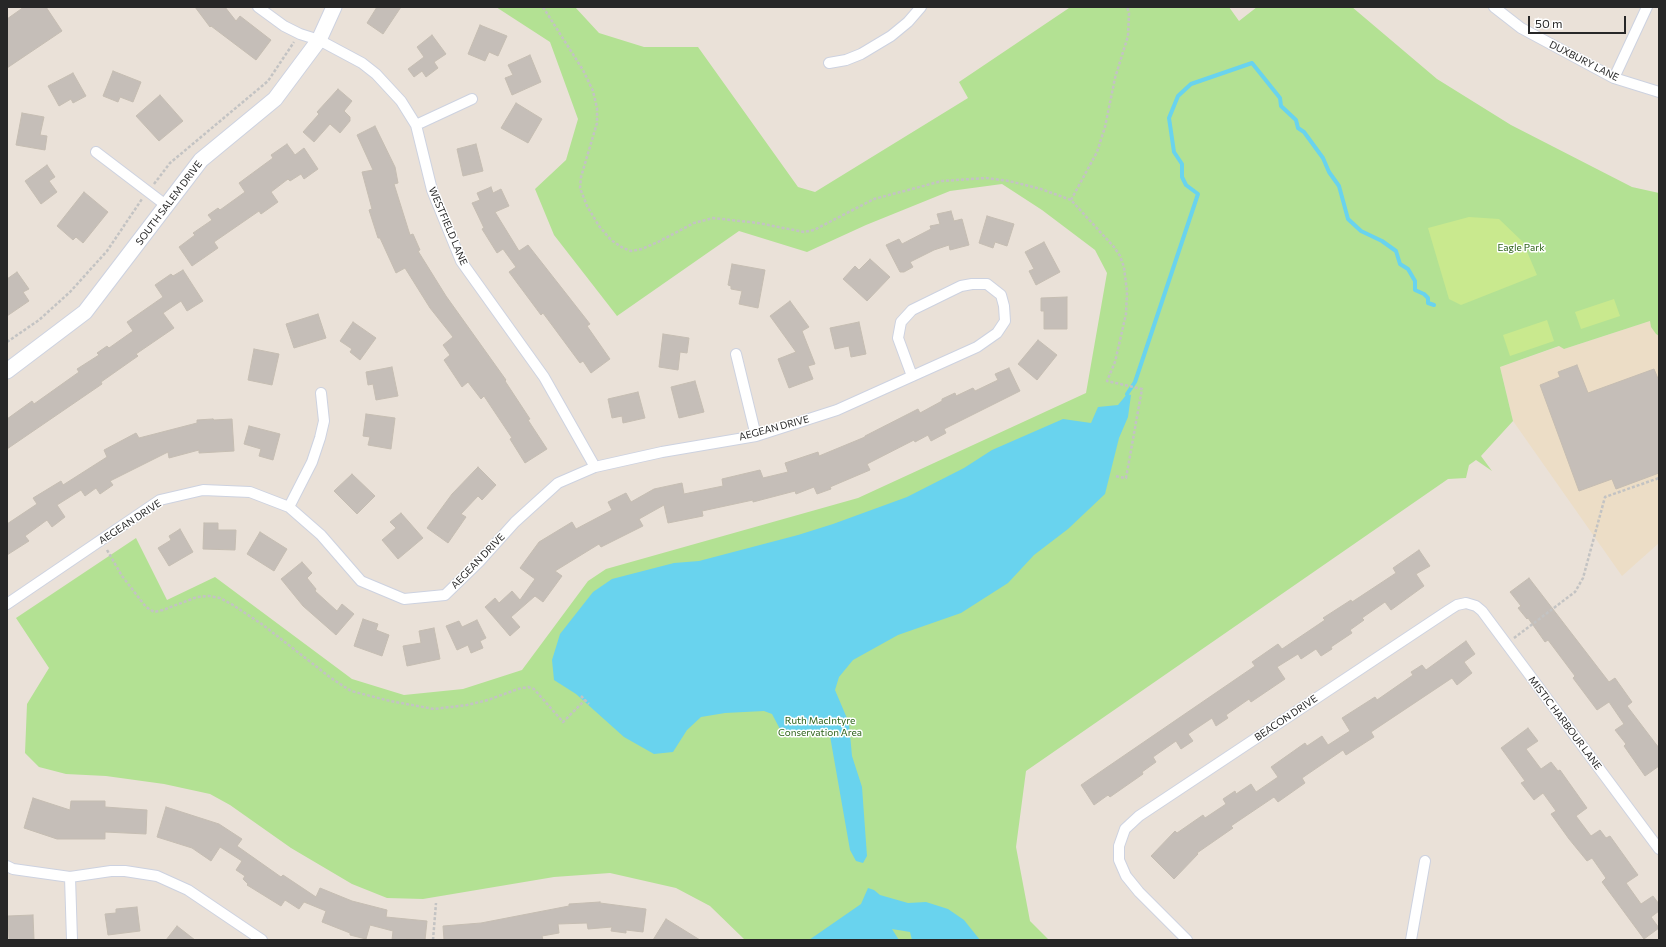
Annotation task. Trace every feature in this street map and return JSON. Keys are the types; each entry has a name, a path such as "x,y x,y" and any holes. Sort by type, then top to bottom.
{"street":[{"name":"WESTFIELD LANE","path":"258,7 284,26 300,34 318,40 362,63 376,74 401,101 416,125 432,190 461,261 544,377 595,467"},
{"name":"SOUTH SALEM DRIVE","path":"7,371 85,312 201,160 275,99 318,40 334,7"},
{"path":"829,64 846,60 861,54 891,36 908,22 922,7"},
{"name":"DUXBURY LANE","path":"1494,7 1521,28 1614,78 1659,92"},
{"path":"1614,78 1647,7"},
{"path":"416,125 472,99"},
{"path":"96,152 167,206"},
{"name":"AEGEAN DRIVE","path":"7,604 160,500 203,490 250,492 289,507 321,535 361,581 404,599 445,595 479,562 515,522 558,483 595,467 662,452 756,436 837,410 978,347 997,333 1005,321 1004,306 1001,295 987,284 972,284 961,286 912,310 901,322 898,338 912,376"},
{"path":"736,354 756,436"},
{"path":"289,507 312,462 320,438 324,421 321,393"},
{"name":"MISTIC HARBOUR LANE","path":"1466,603 1476,606 1482,611 1659,849"},
{"name":"BEACON DRIVE","path":"1186,940 1129,881 1122,870 1119,860 1119,846 1125,829 1139,816 1449,610 1457,605 1466,603"},
{"path":"1411,940 1425,861"},
{"path":"7,866 13,869 70,877 111,871 132,871 157,876 188,890 262,940"},
{"path":"70,877 72,940"}],"path":[{"path":"543,7 583,70 597,108 597,123 581,177 580,188 587,206 611,240 623,248 631,251 642,249 658,242 694,223 713,218 758,223 804,232 814,230 874,199 942,181 986,178 1009,181 1041,189 1071,200 1114,247 1120,256 1124,267 1127,292 1126,314 1115,362 1107,381 1142,389 1126,478 1114,476"},
{"path":"1071,200 1097,152 1105,127 1115,78 1128,36 1129,13 1127,7"},
{"path":"1506,644 1575,592 1583,578 1605,498 1659,478"},
{"path":"101,541 122,576 146,607 154,612 196,597 209,596 220,598 263,625 331,678 351,690 390,701 434,709 467,705 528,687 534,689 563,722 584,702"},
{"path":"581,696 584,702 589,704"},
{"path":"434,940 436,903"}],"shaded area":[{"path":"1650,321 1656,334 1659,336 1659,543 1622,576 1513,421 1500,367 1560,346 1564,349"}],"green space":[{"name":"Ruth MacIntyre Conservation Area","path":"496,7 575,7 599,33 644,47 698,47 798,187 815,192 968,98 959,82 1069,8 1229,7 1239,21 1257,7 1352,7 1437,79 1511,125 1632,187 1659,193 1659,336 1651,327 1650,321 1564,349 1559,346 1500,367 1513,421 1481,456 1492,471 1476,460 1469,465 1466,478 1448,479 1026,771 1016,847 1030,921 1049,940 745,940 710,906 676,888 610,873 554,877 423,899 387,898 352,884 291,848 230,805 210,794 164,784 106,776 66,774 39,767 25,753 27,704 49,668 16,618 136,538 167,600 215,577 352,679 404,695 463,689 522,670 588,581 606,569 858,498 1086,393 1107,273 1095,250 1042,210 1002,184 950,191 866,225 807,252 739,231 617,316 554,235 535,189 566,160 578,119 550,42"},
{"name":"Eagle Park","path":"1469,217 1499,219 1523,242 1537,275 1461,305 1449,299 1428,228"},
{"path":"1614,299 1620,316 1581,329 1575,312"},
{"path":"1547,320 1554,341 1510,356 1503,335"}],"water":[{"path":"1127,394 1131,395 1128,417 1119,438 1105,494 1068,529 1034,555 1008,583 961,613 898,635 853,660 839,677 835,690 849,723 852,756 862,787 867,856 863,863 856,861 850,850 830,736 826,731 799,735 781,731 772,714 764,711 725,713 701,717 687,730 673,752 654,754 624,737 576,694 554,680 552,660 560,634 593,592 612,579 674,563 699,561 798,535 833,524 907,497 964,468 992,450 1063,419 1091,423 1098,407 1118,405"},
{"path":"868,888 874,890 880,895 908,903 926,902 948,909 964,920 980,940 912,940 910,932 892,929 899,940 809,940 861,904"}],"building":[{"path":"24,7 46,7 62,31 7,68 7,19"},
{"path":"195,7 225,7 236,21 240,16 271,40 256,60 211,26 210,27"},
{"path":"377,7 401,7 383,34 367,23"},
{"path":"480,25 507,36 498,56 489,52 485,61 468,54"},
{"path":"432,35 446,54 434,62 438,68 426,77 422,71 414,77 408,69 424,57 417,47"},
{"path":"530,55 541,82 512,95 505,78 513,75 508,65"},
{"path":"113,71 141,82 133,102 120,97 118,102 103,96"},
{"path":"73,73 86,96 73,103 71,99 59,106 48,86"},
{"path":"338,89 352,101 344,111 350,117 350,121 340,133 330,124 314,142 303,132 319,114 317,112"},
{"path":"160,95 183,121 159,141 136,116"},
{"path":"516,103 542,119 528,143 501,128"},
{"path":"22,113 44,117 40,135 47,136 45,150 16,145"},
{"path":"375,126 395,167 398,183 394,184 410,235 413,234 420,250 418,251 446,296 506,380 505,381 530,419 528,420 547,449 525,463 510,439 512,438 484,396 481,399 468,382 462,387 444,360 450,355 443,345 453,337 430,308 405,268 396,273 380,238 378,238 369,210 372,209 362,172 373,170 357,135"},
{"path":"287,144 295,155 304,148 318,169 304,179 301,174 290,181 288,179 271,192 278,202 261,214 259,211 214,242 218,248 192,266 179,247 195,235 193,233 212,220 208,215 218,208 220,210 245,192 239,183 273,158 271,155"},
{"path":"476,144 483,171 463,176 457,149"},
{"path":"47,165 55,177 49,181 57,192 41,204 25,181"},
{"path":"491,187 493,193 501,189 509,206 495,212 519,251 528,245 590,324 587,326 610,359 591,373 583,361 580,363 543,313 541,315 509,272 516,267 503,249 497,253 482,229 484,228 472,203 480,200 477,193"},
{"path":"84,192 108,212 83,243 76,237 73,240 57,226"},
{"path":"951,211 954,221 962,219 969,245 950,250 949,245 934,250 910,262 913,267 904,272 900,272 886,245 899,239 902,244 931,229 930,226 940,224 937,214"},
{"path":"987,216 1014,224 1007,246 995,242 993,248 979,243"},
{"path":"1044,242 1060,272 1036,285 1029,271 1034,269 1025,252"},
{"path":"870,259 890,277 867,301 843,279 855,266 859,270"},
{"path":"732,264 765,270 758,308 739,304 742,291 731,289 731,286 728,285"},
{"path":"183,270 203,301 187,311 181,301 163,313 174,328 136,354 138,356 101,382 102,384 7,449 7,419 32,401 34,404 79,372 77,369 99,355 97,353 107,346 109,348 133,331 127,322 163,297 155,285 171,274 173,276"},
{"path":"17,272 29,289 23,292 29,301 7,316 7,279"},
{"path":"1067,297 1067,329 1044,329 1044,311 1041,311 1041,298"},
{"path":"790,301 809,327 802,331 815,364 808,366 813,379 789,388 778,359 796,352 770,316"},
{"path":"318,314 326,338 294,348 286,324"},
{"path":"353,322 376,338 360,360 350,352 352,349 340,341"},
{"path":"859,322 866,354 851,357 849,346 835,349 830,328"},
{"path":"663,334 689,338 687,353 680,352 678,370 659,367"},
{"path":"1038,340 1057,355 1037,380 1018,364"},
{"path":"254,349 279,354 272,385 248,380"},
{"path":"1577,365 1588,393 1654,369 1659,381 1659,473 1616,489 1612,479 1579,491 1540,385 1560,377 1558,372"},
{"path":"392,367 398,396 376,400 373,384 368,385 366,372"},
{"path":"1009,368 1020,391 944,429 946,433 931,441 928,435 915,442 914,440 867,464 870,470 830,487 831,489 817,494 814,487 796,494 795,491 753,502 753,500 702,511 703,516 668,523 664,505 639,519 643,526 601,547 599,544 555,571 562,576 543,602 535,596 511,617 520,627 510,636 485,607 495,598 499,603 512,591 520,600 535,579 520,568 539,542 572,522 576,529 612,510 608,502 626,493 631,502 654,489 682,483 684,494 723,486 722,479 760,470 763,478 788,472 785,463 818,452 819,456 865,437 918,409 920,413 942,401 942,399 955,393 956,396 973,388 975,391 998,380 995,374"},
{"path":"695,381 704,412 679,418 671,387"},
{"path":"638,392 645,418 623,423 622,416 612,418 608,399"},
{"path":"366,414 395,418 391,449 368,445 370,437 363,436"},
{"path":"232,419 234,451 199,453 199,450 169,458 168,452 110,481 113,485 100,494 96,488 85,496 81,490 57,505 65,517 52,527 47,520 25,536 29,541 7,555 7,524 37,504 33,498 61,481 63,485 107,457 104,450 136,433 139,438 197,423 197,420"},
{"path":"249,426 280,434 273,460 259,456 261,449 244,444"},
{"path":"478,467 496,485 482,500 478,496 461,514 466,517 448,543 427,528 452,494"},
{"path":"352,474 375,496 357,514 334,491"},
{"path":"401,513 423,538 398,559 382,540 396,528 390,522"},
{"path":"204,523 218,523 218,530 236,530 235,550 203,549"},
{"path":"180,529 193,552 169,566 158,548 171,540 169,536"},
{"path":"260,532 287,549 274,571 247,554"},
{"path":"1419,550 1430,566 1416,574 1424,586 1391,610 1385,602 1362,618 1364,620 1350,630 1352,633 1331,647 1332,649 1321,656 1316,649 1301,659 1298,654 1277,667 1285,679 1251,702 1249,699 1226,715 1228,718 1216,726 1212,718 1188,734 1193,741 1181,749 1176,741 1153,757 1156,762 1142,772 1143,774 1110,797 1108,795 1094,805 1081,785 1255,666 1252,662 1278,644 1282,649 1325,620 1323,618 1351,600 1352,602 1396,573 1393,568"},
{"path":"302,562 312,573 307,578 316,589 315,591 337,611 342,604 354,614 336,635 303,606 281,579"},
{"path":"1529,578 1609,682 1615,678 1632,702 1627,706 1659,748 1659,766 1645,776 1624,746 1626,744 1615,730 1624,724 1609,702 1597,710 1573,678 1575,676 1548,640 1545,642 1528,618 1527,619 1518,608 1521,606 1510,592"},
{"path":"363,619 378,624 376,630 389,635 382,656 354,646"},
{"path":"477,620 486,638 480,641 483,648 471,653 468,645 457,650 446,626 459,621 462,627"},
{"path":"434,628 440,659 407,666 403,646 421,643 419,631"},
{"path":"1466,641 1475,654 1464,662 1472,673 1457,685 1452,678 1371,732 1374,737 1346,755 1343,750 1302,778 1305,783 1278,802 1274,797 1231,826 1233,828 1197,853 1198,854 1174,879 1151,856 1175,831 1177,833 1203,815 1205,818 1226,804 1223,799 1235,791 1236,794 1251,784 1256,792 1278,777 1271,767 1305,743 1307,746 1322,736 1328,745 1350,731 1342,718 1375,697 1377,700 1413,675 1411,672 1422,665 1426,670"},
{"path":"1528,728 1538,741 1526,749 1541,769 1551,762 1558,771 1560,770 1587,808 1576,816 1591,836 1600,830 1606,838 1610,836 1638,875 1626,883 1641,904 1653,896 1659,904 1659,911 1651,917 1659,928 1644,939 1602,882 1606,878 1592,858 1587,861 1569,839 1551,814 1556,811 1543,793 1534,800 1521,783 1525,781 1501,748"},
{"path":"33,798 70,810 71,801 105,801 105,807 147,810 146,834 105,832 105,839 57,839 24,828"},
{"path":"166,807 219,824 242,839 237,846 281,877 283,875 316,897 320,888 352,901 387,910 386,917 427,921 425,940 392,940 393,931 370,925 366,939 350,935 350,933 322,922 326,911 304,902 299,909 285,900 281,906 247,885 248,884 243,879 245,876 236,870 242,861 220,847 211,861 192,848 157,837"},
{"path":"600,902 646,909 643,932 626,930 626,933 611,931 612,927 588,929 587,923 558,924 559,933 542,936 543,940 444,940 443,926 481,923 569,906 569,904"},
{"path":"137,907 140,931 108,935 105,914 116,913 116,909"},
{"path":"33,915 34,940 9,940 8,916"},
{"path":"666,919 700,940 653,940"},
{"path":"177,926 195,940 166,940"}],"waterway":[{"path":"1127,394 1135,382 1198,194 1186,185 1182,177 1182,164 1174,152 1169,118 1178,96 1191,84 1252,63 1280,98 1281,106 1296,120 1298,128 1304,132 1323,158 1329,172 1339,186 1348,219 1361,231 1382,241 1396,251 1400,264 1408,269 1415,281 1415,290 1424,294 1428,298 1428,303 1434,305"}]}
